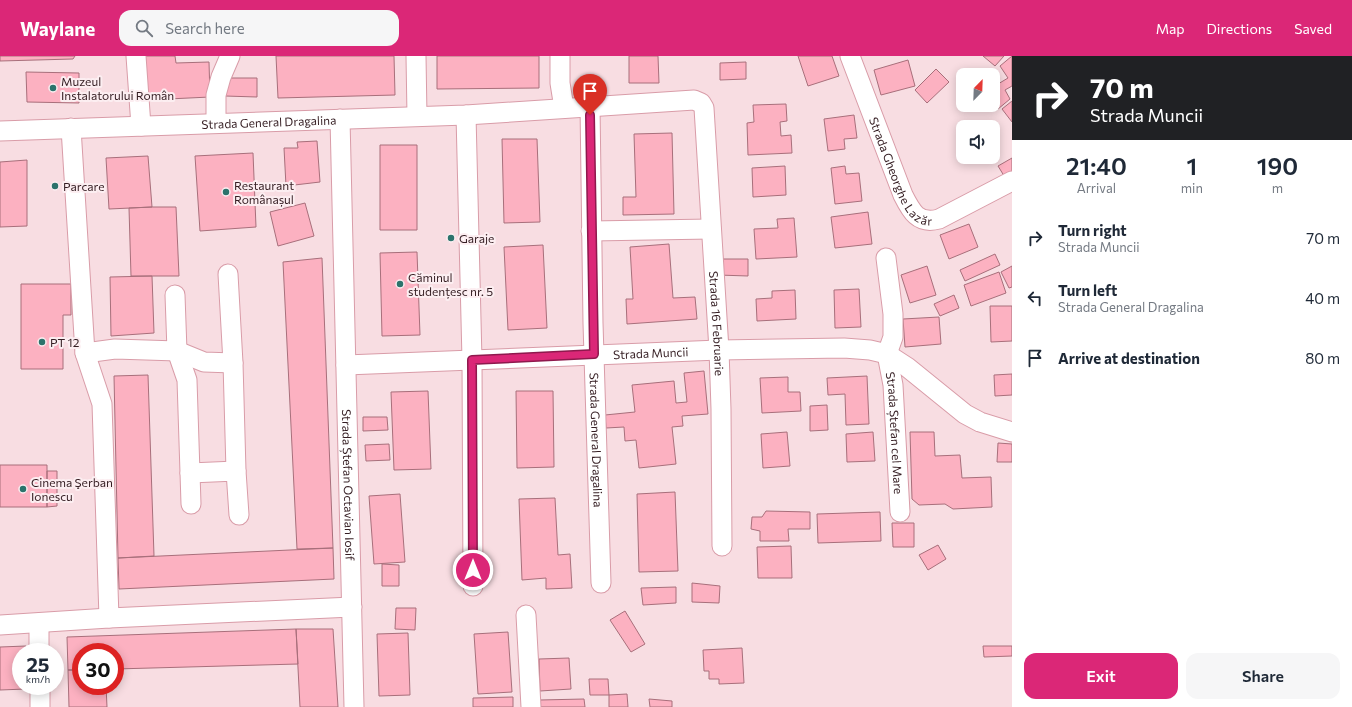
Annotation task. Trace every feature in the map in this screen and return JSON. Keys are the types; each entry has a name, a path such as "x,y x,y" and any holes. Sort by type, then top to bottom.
{"street":[{"path":"136,56 141,126"},
{"path":"216,123 216,96 221,77 230,56"},
{"path":"416,56 417,116"},
{"path":"560,56 560,83 564,108"},
{"name":"Strada Gheorghe Lazăr","path":"850,56 903,195 914,214 923,220 931,221 939,219 1012,181"},
{"name":"Strada General Dragalina","path":"0,131 466,115 694,100 701,103"},
{"name":"Strada 16 Februarie","path":"701,103 704,108 719,350 722,546"},
{"name":"Strada General Dragalina","path":"590,106 591,231 601,583"},
{"path":"466,115 472,360 473,586"},
{"name":"Strada Ștefan Octavian Iosif","path":"340,119 354,707"},
{"path":"71,128 85,353 102,404 109,618"},
{"path":"591,231 711,229"},
{"name":"Strada Ștefan cel Mare","path":"886,258 893,314 893,337 887,354 893,385 900,512"},
{"path":"228,274 239,515"},
{"path":"175,295 176,351 187,380 191,504"},
{"name":"Strada Muncii","path":"346,366 594,354 719,350 844,348 870,350 887,354"},
{"path":"85,353 115,349 176,351 204,362 233,364"},
{"name":"Strada Ștefan cel Mare","path":"887,354 907,367 965,414 980,422 1012,432"},
{"path":"190,473 236,471"},
{"path":"0,625 109,618 352,607"},
{"path":"526,615 531,707"},
{"path":"39,623 39,643"},
{"path":"40,695 40,707"}],"building":[{"path":"0,56 75,56 73,59 0,61"},
{"path":"145,56 175,56 176,63 209,62 210,97 147,100"},
{"path":"276,56 394,56 395,95 278,98"},
{"path":"437,56 539,56 539,88 437,89"},
{"path":"629,56 658,56 659,83 629,83"},
{"path":"798,56 832,56 839,76 808,86"},
{"path":"983,56 1004,56 995,66"},
{"path":"1012,56 1012,86 1005,90 1010,99 1000,107 1000,83 1008,78 1000,66"},
{"path":"908,60 915,86 881,95 874,70"},
{"path":"746,62 746,79 720,80 720,63"},
{"path":"936,69 949,82 927,103 915,90"},
{"name":"Muzeul Instalatorului Român","path":"26,72 79,73 79,103 27,102"},
{"path":"225,78 257,78 257,97 225,96"},
{"path":"1012,101 1012,122 1002,109"},
{"path":"786,104 787,121 780,122 781,136 791,135 792,153 748,155 747,123 754,122 753,105"},
{"path":"854,115 857,138 844,139 845,149 828,151 824,119"},
{"path":"672,133 674,214 623,215 623,197 636,197 634,134"},
{"path":"502,139 537,139 540,222 504,223"},
{"path":"317,141 320,182 286,186 284,148 298,148 297,142"},
{"path":"380,145 417,145 417,230 380,230"},
{"name":"Restaurant Românașul","path":"253,153 256,227 200,231 195,156"},
{"path":"148,156 152,207 109,209 106,158"},
{"path":"1012,158 1012,176 1006,179 998,166"},
{"path":"27,160 27,226 0,227 0,162"},
{"path":"785,166 786,195 753,197 752,168"},
{"path":"845,166 846,174 859,173 862,201 835,204 831,168"},
{"path":"305,203 314,236 278,246 270,212"},
{"path":"176,207 179,276 131,276 129,208"},
{"path":"868,212 872,244 835,248 831,217"},
{"path":"794,218 797,257 756,259 754,229 778,228 777,219"},
{"path":"969,224 978,247 949,259 940,235"},
{"path":"669,244 673,298 695,297 697,319 627,324 626,299 633,299 630,247"},
{"path":"543,245 547,328 508,330 504,247"},
{"path":"417,252 420,335 382,336 380,253"},
{"path":"995,254 1000,265 965,281 960,270"},
{"path":"322,258 333,548 297,549 283,262"},
{"path":"718,259 748,259 748,276 718,275"},
{"path":"927,266 936,295 910,303 901,275"},
{"path":"1012,266 1012,287 1009,288 1001,272"},
{"path":"999,272 1006,293 971,306 964,285"},
{"path":"152,276 154,333 111,336 110,277"},
{"name":"PT 12","path":"21,284 71,284 71,315 63,315 63,369 21,369"},
{"path":"859,289 861,327 835,328 834,290"},
{"path":"795,290 796,319 757,321 756,299 772,298 772,291"},
{"path":"954,295 959,308 940,316 934,304"},
{"path":"990,306 1012,306 1012,341 991,342"},
{"path":"939,317 941,344 905,347 903,319"},
{"path":"704,371 708,414 682,416 683,426 672,427 676,464 639,468 636,440 625,441 624,427 606,428 605,415 635,412 632,385 674,381 676,403 687,402 684,373"},
{"path":"1012,374 1012,395 995,396 994,375"},
{"path":"148,375 154,556 118,558 114,376"},
{"path":"867,376 869,424 846,425 845,394 828,395 827,378"},
{"path":"788,377 788,392 800,392 801,411 762,413 760,378"},
{"path":"428,391 431,469 394,470 391,392"},
{"path":"516,391 553,391 554,467 517,468"},
{"path":"827,405 828,430 810,431 810,406"},
{"path":"363,417 387,417 388,430 363,431"},
{"path":"787,432 790,466 763,468 761,434"},
{"path":"873,432 875,461 847,462 846,434"},
{"path":"910,432 934,432 935,456 960,455 962,478 991,477 992,507 953,509 945,504 919,505 912,499"},
{"path":"998,443 1012,444 1012,462 997,462"},
{"path":"389,444 390,460 366,461 365,445"},
{"name":"Cinema Şerban Ionescu","path":"0,465 47,465 47,507 0,507"},
{"path":"47,471 57,471 57,506 47,507"},
{"path":"675,492 678,571 639,572 637,494"},
{"path":"400,494 405,562 374,564 369,496"},
{"path":"555,498 558,555 570,554 572,588 546,589 546,578 522,580 519,499"},
{"path":"766,511 810,512 810,529 788,529 789,541 760,541 760,531 751,529 752,517 762,517"},
{"path":"880,512 881,541 818,543 817,514"},
{"path":"892,523 914,523 914,547 893,547"},
{"path":"938,545 946,559 928,570 919,555"},
{"path":"791,546 792,578 758,578 757,547"},
{"path":"333,548 334,579 119,589 118,558"},
{"path":"382,564 399,565 399,586 382,586"},
{"path":"692,583 720,586 719,603 692,602"},
{"path":"676,587 676,603 643,605 641,588"},
{"path":"396,608 416,608 415,630 395,629"},
{"path":"625,611 645,644 631,652 610,620"},
{"path":"296,629 298,664 124,669 124,643 72,643 72,670 68,670 67,637"},
{"path":"296,629 333,629 338,707 300,707"},
{"path":"508,632 512,692 478,694 474,634"},
{"path":"408,633 410,695 379,696 377,634"},
{"path":"983,646 1012,646 1012,656 984,657"},
{"path":"0,647 12,647 12,690 0,690"},
{"path":"742,648 744,683 719,684 719,679 709,679 709,671 704,671 703,650"},
{"path":"569,658 571,689 540,691 539,659"},
{"path":"68,670 72,670 72,695 106,695 107,707 69,707"},
{"path":"589,679 608,679 609,695 590,695"},
{"path":"627,694 628,707 609,707 609,695"},
{"path":"513,697 513,707 473,707 473,698"},
{"path":"584,699 585,707 540,707 540,700"},
{"path":"649,699 672,701 672,707 650,707"}],"place":[{"name":"Muzeul Instalatorului Român","path":"53,88"},
{"name":"Parcare","path":"55,186"},
{"name":"Restaurant Românașul","path":"226,192"},
{"name":"Garaje","path":"451,238"},
{"name":"Căminul studențesc nr. 5","path":"400,284"},
{"name":"PT 12","path":"42,342"},
{"name":"Cinema Şerban Ionescu","path":"23,489"}],"route":[{"path":"473,570 472,360 594,354 590,115"}]}
